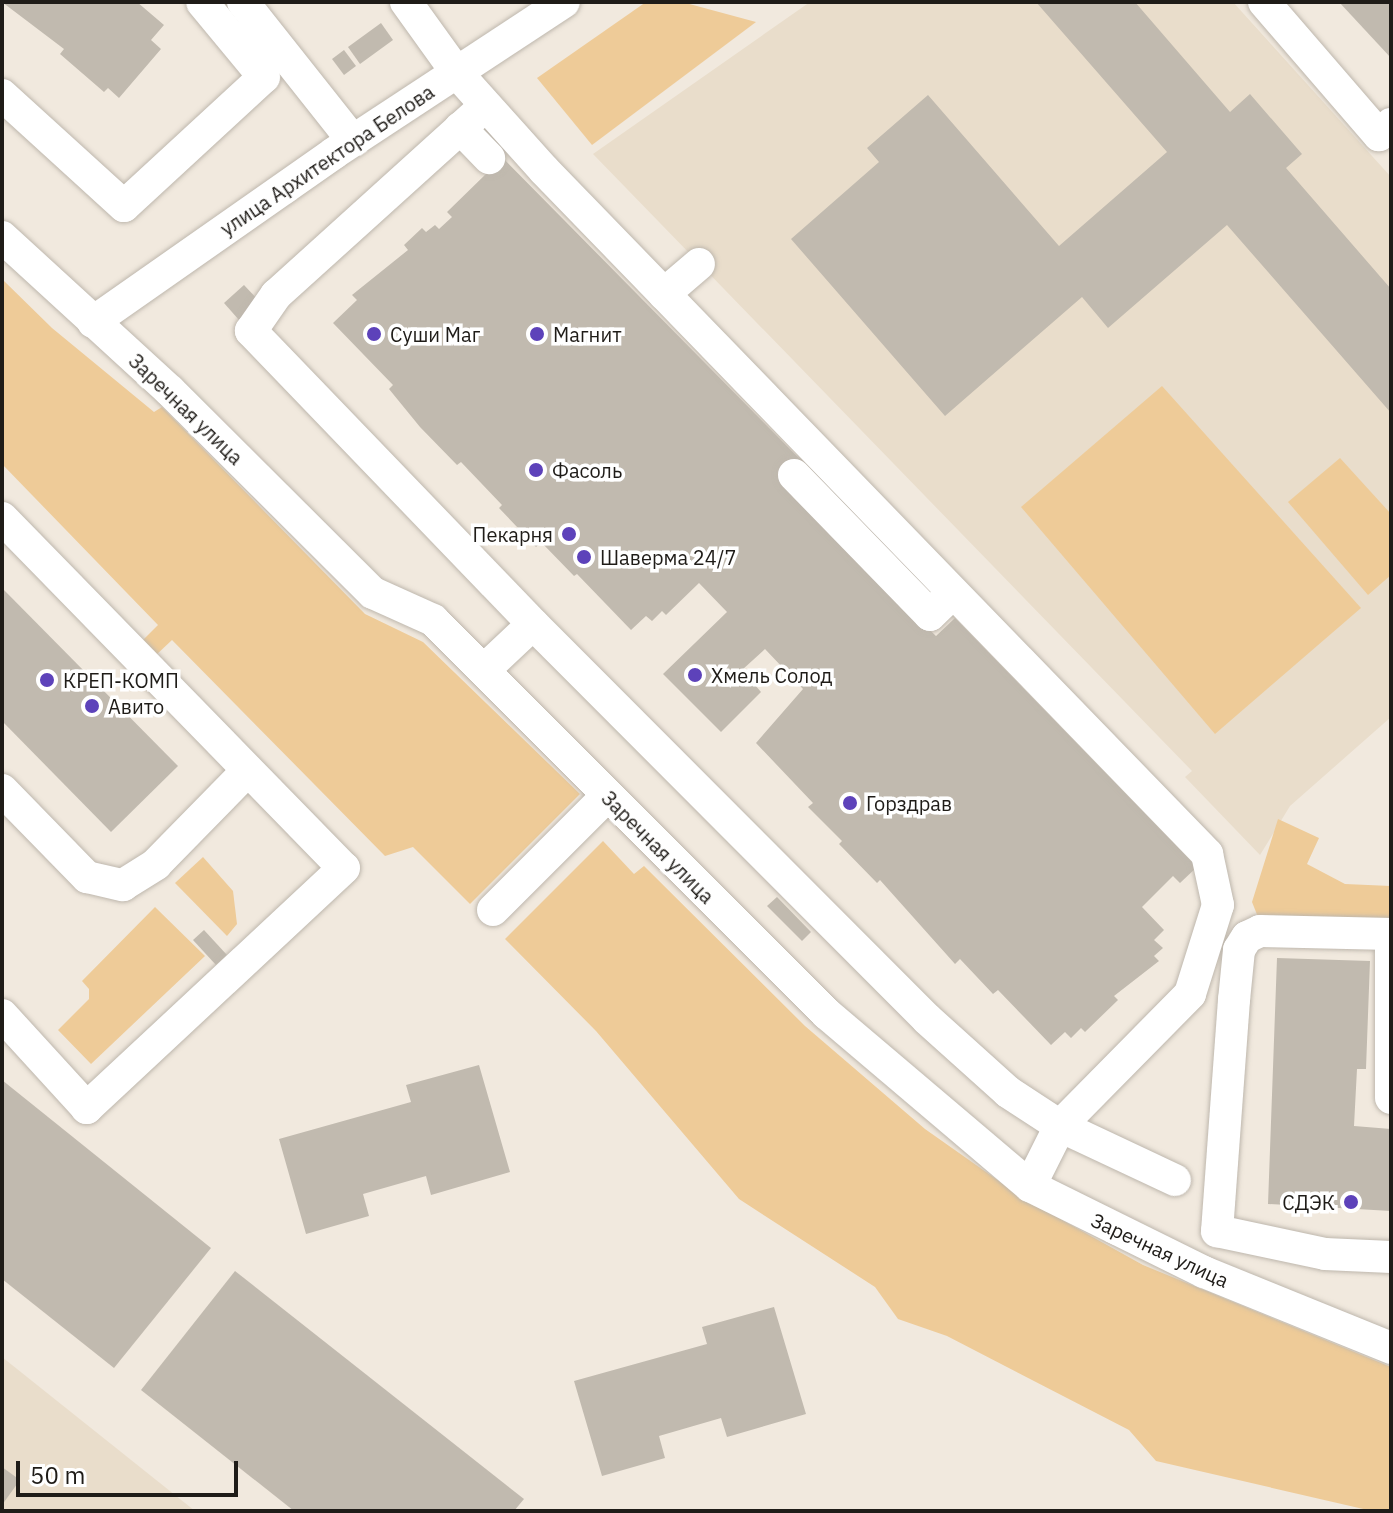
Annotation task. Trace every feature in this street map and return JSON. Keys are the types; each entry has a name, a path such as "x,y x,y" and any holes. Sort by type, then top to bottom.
{"street":[{"path":"2,95 124,206 264,77 202,2"},
{"path":"243,2 353,141"},
{"path":"406,2 485,106 1207,854 1218,905 1190,994 1060,1126 1030,1186"},
{"name":"улица Архитектора Белова","path":"93,322 353,141 564,2"},
{"path":"1264,2 1387,135"},
{"path":"485,106 276,295 251,331 533,624 927,1019 1008,1092 1060,1126 1175,1180"},
{"path":"460,128 489,158"},
{"name":"Заречная улица","path":"2,237 170,391 373,593 433,620 606,797 827,1014 1030,1186 1204,1272 1391,1348"},
{"path":"664,294 699,264"},
{"path":"794,475 930,615 953,593"},
{"path":"2,518 344,868 87,1108 2,1015"},
{"path":"484,670 533,624"},
{"path":"2,790 87,877 123,885 156,864 247,771"},
{"path":"493,910 606,797"},
{"path":"1188,876 1218,905"},
{"path":"1204,1272 1217,1231 1239,950 1247,937 1260,931 1391,934"},
{"path":"1391,949 1391,1098"},
{"path":"1217,1231 1325,1254 1391,1257"}],"shaded area":[{"path":"646,2 682,2 756,22 592,145 537,78"},
{"path":"810,2 1233,2 1391,177 1391,717 1290,806 1260,855 1185,777 1192,771 593,154"},
{"path":"2,279 52,328 154,412 162,407 365,614 423,642 580,794 470,904 413,847 385,856 172,640 155,656 141,642 158,625 2,464"},
{"path":"1162,386 1361,608 1215,734 1021,507"},
{"path":"1340,458 1391,514 1391,575 1368,595 1288,502"},
{"path":"1278,819 1319,838 1307,864 1345,884 1391,886 1391,922 1258,917 1252,902"},
{"path":"603,841 634,874 644,866 805,1026 925,1129 1026,1200 1143,1265 1391,1367 1391,1511 1372,1511 1156,1461 1129,1430 947,1336 898,1319 875,1287 739,1199 596,1031 505,939"},
{"path":"203,857 233,891 237,924 227,936 175,883"},
{"path":"155,907 205,956 91,1064 58,1030 89,999 89,989 82,981"},
{"path":"2,1357 195,1511 2,1511"}],"building":[{"path":"2,2 137,2 164,25 151,40 161,49 119,98 108,88 104,92 60,54 64,49"},
{"path":"1036,2 1135,2 1230,112 1250,94 1302,154 1286,168 1391,289 1391,413 1227,225 1108,328 1082,297 945,416 791,239 879,162 867,148 928,95 1059,246 1167,152"},
{"path":"1339,2 1391,2 1391,58"},
{"path":"381,23 393,40 360,64 348,47"},
{"path":"344,50 356,66 344,75 332,59"},
{"path":"496,151 926,587 906,607 936,636 955,618 1197,867 1180,883 1173,876 1142,907 1164,930 1154,940 1163,948 1154,956 1159,961 1114,996 1118,1000 1085,1032 1081,1028 1071,1038 1065,1032 1051,1045 998,990 993,994 960,959 955,964 880,880 877,883 808,807 813,803 756,743 803,689 765,649 742,670 761,692 721,732 663,674 727,612 699,583 666,615 662,611 652,621 646,616 631,630 541,542 536,547 461,462 457,465 420,427 389,389 393,385 333,323 357,300 352,295 408,250 404,245 422,228 426,232 435,225 439,229 452,217 447,212 488,172"},
{"path":"244,285 259,301 239,320 224,303"},
{"path":"2,588 178,766 111,832 2,721"},
{"path":"777,897 811,932 802,941 767,906"},
{"path":"204,930 227,955 216,965 193,940"},
{"path":"1277,958 1370,961 1366,1069 1357,1069 1354,1126 1391,1129 1391,1211 1268,1204"},
{"path":"479,1065 510,1172 431,1195 426,1176 363,1194 369,1216 306,1234 279,1139 411,1102 406,1085"},
{"path":"2,1080 211,1248 114,1368 2,1279"},
{"path":"235,1271 524,1499 514,1511 294,1511 141,1390"},
{"path":"774,1307 806,1414 727,1437 721,1418 659,1436 665,1458 602,1476 574,1381 707,1344 702,1327"},
{"path":"2,1467 20,1480 2,1505"}],"place":[{"name":"Суши Маг","path":"374,334"},
{"name":"Магнит","path":"537,334"},
{"name":"Фасоль","path":"536,470"},
{"name":"Пекарня","path":"569,534"},
{"name":"Шаверма 24/7","path":"584,557"},
{"name":"Хмель Солод","path":"695,675"},
{"name":"КРЕП-КОМП","path":"47,680"},
{"name":"Авито","path":"92,706"},
{"name":"Горздрав","path":"850,803"},
{"name":"СДЭК","path":"1351,1202"}]}
